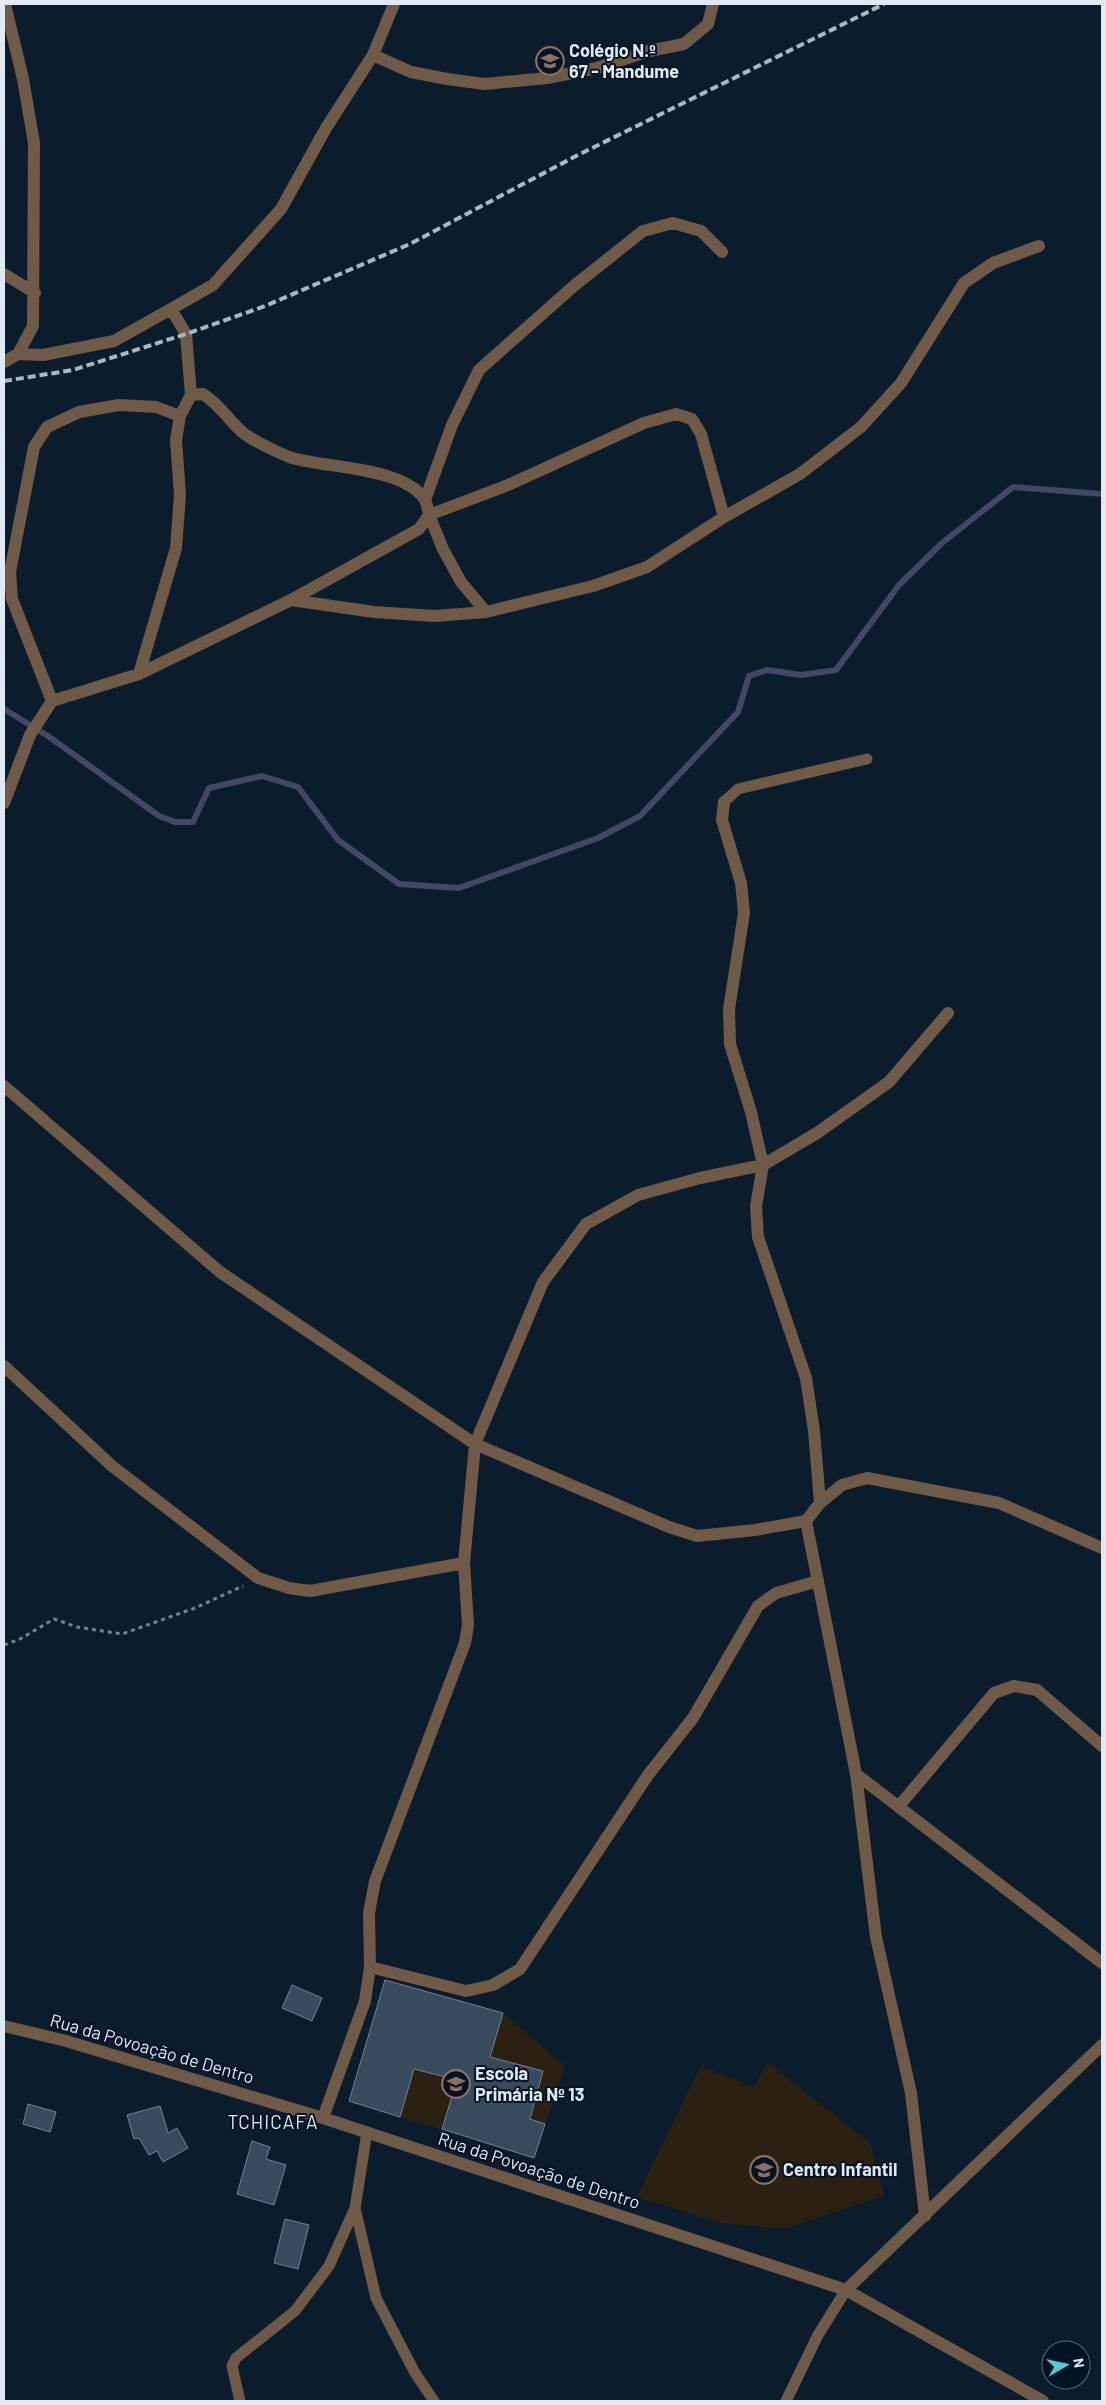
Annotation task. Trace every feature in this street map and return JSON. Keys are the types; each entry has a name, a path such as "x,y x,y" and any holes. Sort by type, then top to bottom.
{"street":[{"path":"4,362 18,354 33,326 35,293 34,143 23,80 5,4"},
{"path":"18,354 42,355 114,341 213,285 281,209 326,128 373,54 394,4"},
{"path":"373,54 411,72 456,80 485,84 547,78 597,68 649,51 684,44 708,24 714,4"},
{"path":"425,500 452,425 479,370 574,285 643,230 673,223 701,231 722,252"},
{"path":"292,600 374,612 434,616 486,612 593,586 647,568 724,517 800,474 861,427 901,383 964,284 993,264 1039,246"},
{"path":"4,274 35,293"},
{"path":"140,674 176,548 180,495 176,440 180,416 191,395 186,334 171,309"},
{"path":"191,395 203,394 218,404 242,433 290,457 333,466 377,472 413,488 425,500 443,549 461,582 486,612"},
{"path":"52,701 12,599 10,572 34,447 47,427 79,412 119,405 156,406 180,416"},
{"path":"4,803 30,735 52,701 140,674 292,600 419,529 429,515 508,485 644,424 676,414 692,419 701,434 724,517"},
{"path":"724,802 722,820 741,882 744,912 729,1009 730,1044 751,1112 762,1165 756,1206 758,1237 806,1378 814,1431 820,1503"},
{"path":"324,2118 365,2001 370,1967 369,1913 375,1881 465,1643 468,1624 464,1563 475,1444 543,1282 586,1224 638,1195 700,1178 762,1165 817,1133 889,1082 948,1013"},
{"path":"4,1087 220,1272 475,1444 669,1527 697,1536 755,1530 806,1521 820,1503 842,1485 867,1478 998,1504 1102,1548"},
{"path":"4,1366 112,1466 258,1578 289,1588 310,1591 464,1563"},
{"path":"806,1521 856,1774 876,1937 911,2093 925,2216"},
{"path":"370,1967 466,1991 493,1985 520,1969 648,1775 693,1718 758,1606 776,1593 818,1581"},
{"path":"899,1806 994,1693 1014,1686 1036,1690 1102,1746"},
{"path":"856,1774 1102,1963"},
{"name":"Rua da Povoação de Dentro","path":"4,2026 66,2041 324,2118 846,2290 1042,2401"},
{"path":"846,2290 1102,2044"}],"lane":[{"path":"724,802 738,789 867,759"},
{"path":"240,2401 232,2366 236,2358 295,2311 329,2266 355,2208 367,2132"},
{"path":"355,2208 376,2298 415,2373 434,2401"},
{"path":"786,2401 818,2336 846,2290"}],"path":[{"path":"4,1645 20,1639 54,1619 77,1626 122,1634 195,1608 258,1578"}],"shaded area":[{"name":"Escola Primária Nº 13","path":"385,1980 503,2013 565,2066 534,2158 349,2101"},
{"name":"Centro Infantil","path":"768,2063 870,2143 884,2196 785,2229 722,2223 637,2197 701,2066 754,2087"}],"building":[{"name":"Escola Primária Nº 13","path":"385,1980 503,2013 490,2057 543,2071 530,2119 545,2124 534,2158 442,2129 457,2080 414,2069 400,2117 349,2101"},
{"path":"292,1985 322,1998 312,2021 282,2008"},
{"path":"28,2104 56,2112 50,2132 23,2124"},
{"path":"160,2106 168,2133 177,2128 188,2148 163,2162 157,2151 149,2155 139,2138 134,2139 127,2115"},
{"path":"252,2141 270,2147 266,2159 286,2165 274,2205 237,2194"},
{"path":"285,2219 309,2225 298,2269 274,2263"}],"waterway":[{"path":"4,709 48,736 159,816 175,822 193,822 209,788 262,776 298,787 338,840 399,884 459,888 598,838 640,816 738,712 749,676 767,670 801,675 836,670 899,585 942,543 1013,487 1102,494"}],"railway":[{"path":"4,381 73,370 186,334 265,306 410,244 576,156 884,4"}],"place":[{"name":"Colégio N.º 67 - Mandume","path":"550,61"},
{"name":"Escola Primária Nº 13","path":"456,2084"},
{"name":"Centro Infantil","path":"764,2170"}],"district":[{"name":"TCHICAFA","path":"273,2122"}]}
